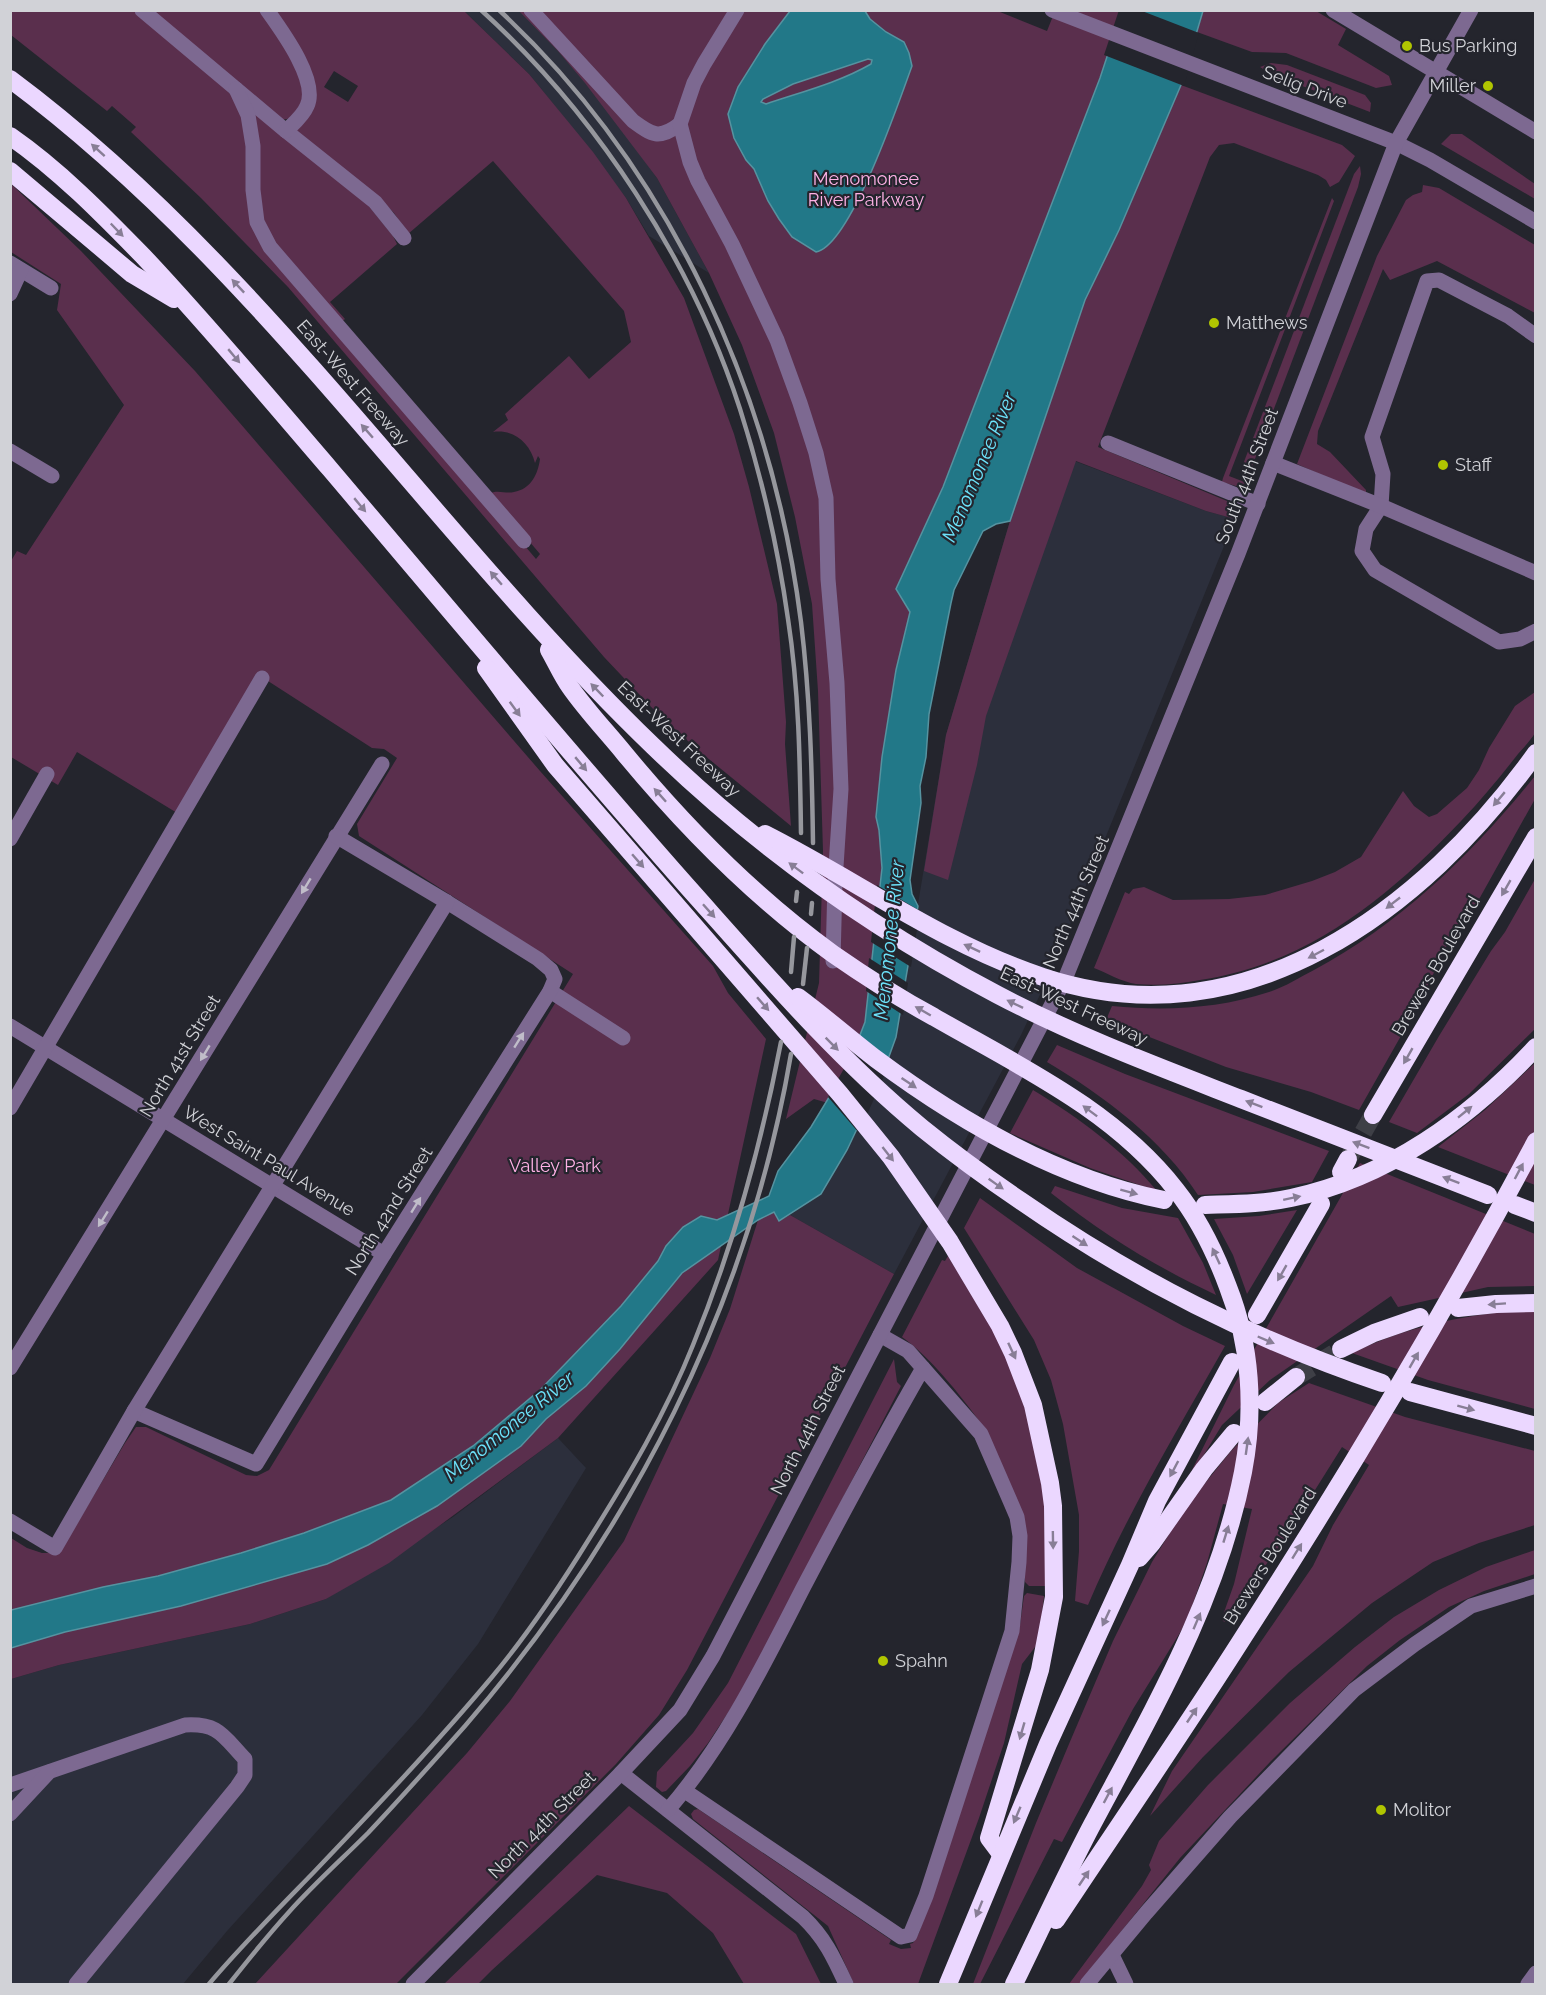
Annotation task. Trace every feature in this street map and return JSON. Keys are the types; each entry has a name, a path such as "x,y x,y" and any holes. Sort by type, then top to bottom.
{"highway":[{"name":"East-West Freeway","path":"10,79 78,132 198,244 267,317 571,663 654,748 731,817 809,878 923,953 1001,996 1107,1045 1488,1195"},
{"path":"10,136 35,153 108,220 196,312 603,790 727,931 829,1042 900,1109 959,1156 1032,1209 1117,1264 1194,1306 1270,1342 1378,1382"},
{"path":"10,171 132,273 196,312"},
{"path":"435,592 555,765 840,1094 891,1157 944,1232 985,1300 1013,1353 1033,1405 1046,1457 1053,1506 1054,1597 1040,1670 989,1838 1001,1854"},
{"path":"534,622 568,685 646,779 729,868 796,926 863,975 1018,1064 1083,1105 1120,1133 1150,1161 1181,1197 1197,1220 1216,1255 1233,1299 1241,1328 1251,1402 1248,1438 1235,1503 1217,1565 1184,1649 1088,1833 1015,1982"},
{"path":"731,817 824,865 917,921 983,953 1043,977 1072,986 1100,991 1128,994 1176,994 1239,983 1285,969 1341,940 1391,905 1444,858 1491,809 1536,753"},
{"name":"Brewers Boulevard","path":"1373,1115 1536,837"},
{"path":"763,971 822,1014 874,1058 934,1100 995,1136 1055,1165 1115,1188 1164,1200"},
{"path":"1205,1205 1263,1203 1316,1192 1370,1173 1394,1161 1463,1114 1536,1047"},
{"name":"Brewers Boulevard","path":"1015,1982 1245,1636 1454,1291 1536,1141"},
{"path":"1257,1315 1322,1204"},
{"path":"1515,1205 1536,1213"},
{"path":"1458,1308 1536,1303"},
{"path":"1341,1349 1374,1333 1420,1317"},
{"path":"948,1984 1048,1744 1157,1501 1232,1362"},
{"path":"1265,1402 1296,1377"},
{"path":"1410,1392 1536,1426"},
{"path":"1130,1565 1143,1554 1204,1469 1234,1432"}],"street":[{"path":"142,10 286,131 375,202 404,238"},
{"path":"267,10 284,33 307,78 310,94 307,107 286,131"},
{"path":"531,10 633,121 652,134 660,135 680,124 699,73 737,10"},
{"name":"Selig Drive","path":"1052,10 1396,143 1430,160 1536,222"},
{"path":"1333,10 1536,132"},
{"name":"South 44th Street","path":"1131,821 1258,504 1396,143 1471,10"},
{"path":"236,89 248,115 253,146 253,190 257,222 270,247 524,541"},
{"path":"680,124 690,162 698,181 732,244 777,340 816,453 826,498 828,579 837,683 841,789 833,964"},
{"path":"10,294 16,267 51,288"},
{"path":"1536,336 1509,316 1449,285 1439,280 1427,281 1372,437 1383,474 1381,506 1366,529 1362,551 1375,570 1499,642 1520,639 1536,631"},
{"path":"1108,443 1258,504"},
{"path":"10,451 52,476"},
{"path":"1274,463 1536,573"},
{"path":"10,1108 262,678"},
{"name":"North 41st Street","path":"10,1368 382,764"},
{"path":"10,839 47,774"},
{"name":"North 44th Street","path":"413,1984 621,1773 680,1710 699,1682 1042,1026 1076,954 1131,821"},
{"path":"336,836 538,959 551,970 552,985 623,1038"},
{"path":"10,1521 55,1548 134,1411 274,1187 447,902"},
{"name":"North 42nd Street","path":"134,1411 256,1464 552,985"},
{"name":"West Saint Paul Avenue","path":"10,1026 384,1254"},
{"path":"685,1791 901,1937 910,1935 926,1896 1012,1631 1020,1536 1017,1517 981,1434 908,1351 880,1335"},
{"path":"668,1810 685,1791 712,1753 760,1673 846,1506 923,1368"},
{"path":"1087,1984 1230,1817 1354,1690 1471,1606 1536,1586"},
{"path":"10,1785 185,1725 201,1724 217,1729 244,1759 245,1774 237,1787 75,1984"},
{"path":"10,1814 50,1771"},
{"path":"621,1773 819,1932 829,1947 846,1984"},
{"path":"1112,1955 1126,1984"},
{"path":"1527,1984 1536,1973"}],"shaded area":[{"path":"464,11 536,11 657,178 709,273 649,236 626,198 529,74"},
{"path":"1035,446 1206,511 1235,519 1052,969 1021,1035 894,1274 790,1215 821,1194 847,1150 882,1076 896,1037 946,735 1010,521"},
{"path":"558,1438 586,1468 478,1644 422,1715 227,1931 183,1984 11,1984 11,1679 59,1665 250,1624 326,1599 453,1517"}],"green space":[{"name":"Menomonee River Parkway","path":"995,10 1047,31 1055,11 1122,11 1100,78 943,487 896,589 910,612 896,670 882,757 876,817 882,868 865,1022 848,1066 828,1103 814,1099 786,1119 819,983 823,851 818,691 812,604 795,517 774,433 742,345 709,273 657,178 585,83 519,11"},
{"path":"11,11 135,11 360,195 397,244 330,302 345,319 340,323 257,231 536,559 540,554 489,494 514,492 525,488 535,475 540,459 538,456 535,463 529,449 514,435 493,432 508,420 505,414 569,356 589,379 631,342 624,311 493,161 408,234 394,213 380,199 296,131 313,106 272,11 464,11 529,74 593,152 626,198 684,298 734,434 777,604 791,826 699,751 655,711 604,657 288,287 201,198 131,132 136,127 112,106 107,111 11,35","holes":["334,71 358,86 348,102 324,87"]},
{"path":"149,11 262,11 304,79 305,95 297,114 280,120"},
{"path":"1203,11 1316,11 1346,29 1338,45 1389,76 1392,85 1376,88 1286,53 1252,52 1197,32"},
{"path":"1271,63 1287,65 1365,95 1371,103 1370,112 1271,74 1260,67"},
{"path":"1181,85 1342,145 1355,156 1339,182 1330,187 1326,180 1318,175 1234,143 1219,145 1210,157 1098,447 1227,501 1238,511 1235,519 1206,511 1076,461 986,716 977,765 948,880 924,871 946,735 1019,491 1085,300 1119,230"},
{"path":"1451,134 1462,134 1535,184 1535,199 1441,144"},
{"path":"1360,166 1358,187 1250,472 1242,467 1354,174"},
{"name":"Valley Park","path":"10,183 81,251 195,371 540,771 713,966 728,993 766,1039 718,1260 558,1438 389,1563 326,1599 250,1624 59,1665 11,1679 11,1538 27,1548 42,1553 49,1553 66,1542 136,1427 146,1427 246,1475 257,1476 269,1470 573,974 359,836 357,824 397,758 384,749 372,748 268,681 187,819 77,752 58,785 11,757 11,561 17,551 26,555 124,405 57,310 61,284 11,252"},
{"path":"1423,185 1439,188 1535,245 1535,313 1437,261 1390,280 1383,269 1318,431 1317,444 1330,452 1366,490 1366,495 1297,464 1377,256 1406,200 1422,192"},
{"path":"1332,198 1334,201 1229,476 1247,483 1236,486 1222,482 1223,478"},
{"path":"1535,692 1535,733 1498,779 1434,848 1375,900 1344,923 1311,943 1276,959 1239,972 1184,983 1136,984 1094,968 1125,892 1129,894 1133,889 1144,887 1173,900 1229,899 1265,895 1335,872 1361,857 1403,791 1414,806 1429,817 1437,814 1467,788 1515,706"},
{"path":"1535,776 1535,799 1473,910 1448,943 1419,1004 1359,1110 1311,1092 1226,1067 1106,1020 1112,1006 1191,1007 1250,998 1287,985 1314,970 1377,930 1434,884 1461,859"},
{"path":"1535,879 1535,1029 1469,1094 1417,1133 1389,1122 1439,1036 1505,932"},
{"path":"1057,1045 1125,1074 1329,1151 1312,1182 1253,1192 1198,1195 1167,1155 1130,1120 1090,1089 1047,1062"},
{"path":"1535,1063 1535,1185 1438,1147 1485,1110"},
{"path":"1033,1090 1115,1148 1157,1191 1090,1168 1010,1133"},
{"path":"1360,1163 1535,1234 1535,1286 1488,1287 1398,1307 1391,1296 1270,1380 1222,1425 1194,1471 1192,1470 1234,1385"},
{"path":"1055,1186 1122,1208 1178,1218 1203,1263 1216,1295 1172,1273 1111,1237 1051,1193"},
{"path":"980,1198 1077,1268 1183,1326 1225,1346 1135,1506 1088,1605 1075,1601 1079,1515 1063,1424 1051,1380 1034,1340 964,1228"},
{"path":"1297,1210 1247,1294 1233,1255 1214,1219 1259,1216"},
{"path":"774,1212 779,1221 790,1215 894,1274 687,1670 659,1715 616,1764 396,1984 255,1984 467,1753 510,1701 624,1541 710,1358 730,1309 758,1220"},
{"path":"948,1256 998,1338 1025,1403 1044,1497 1046,1586 1029,1586 1025,1582 1025,1571 987,1432 936,1368 902,1337 942,1260 945,1261"},
{"path":"1502,1312 1535,1312 1535,1409 1428,1380 1352,1353 1425,1326"},
{"path":"894,1359 897,1382 901,1386 743,1690 690,1766 666,1791 662,1792 656,1787 657,1772 693,1733 728,1683"},
{"path":"1309,1383 1405,1417 1535,1451 1535,1525 1479,1543 1433,1562 1372,1603 1289,1672 1203,1757 1150,1816 1172,1771 1313,1566 1333,1525 1369,1465 1342,1447 1283,1541 1225,1622 1222,1618 1234,1584 1252,1509 1223,1504 1207,1563 1181,1631 1133,1709 1062,1842 1054,1839 980,1984 973,1984 1069,1744 1113,1641 1152,1562 1185,1508 1231,1451 1278,1403"},
{"path":"1535,1550 1535,1574 1484,1591 1449,1607 1400,1640 1367,1666 1271,1761 1180,1858 1079,1984 1069,1984 1142,1886 1151,1870 1149,1865 1159,1841 1208,1785 1290,1703 1394,1617 1439,1590 1486,1567"},
{"path":"1027,1593 1044,1596 1039,1642 1022,1664 1004,1743 918,1984 854,1984 828,1926 693,1819 691,1814 698,1809 891,1940 889,1944 901,1949 911,1948 910,1944 919,1933 1020,1625 1024,1596"},
{"path":"629,1806 796,1934 821,1984 744,1984 713,1933 667,1893 597,1875 478,1984 444,1984"}],"water":[{"path":"790,11 865,11 870,19 886,32 904,42 912,66 885,138 858,199 844,225 830,243 816,252 792,237 779,219 754,169 746,160 734,138 728,114 738,87 765,44","holes":["868,59 872,60 871,64 833,82 766,104 761,102 793,84"]},
{"name":"Menomonee River","path":"1122,11 1203,11 1181,85 1119,230 1085,300 1010,521 996,524 983,531 954,590 929,714 926,757 920,786 921,803 910,880 912,894 918,906 896,1037 882,1076 847,1150 821,1194 779,1221 774,1212 758,1220 682,1273 620,1349 586,1386 546,1419 521,1446 437,1506 368,1545 327,1564 181,1606 65,1632 11,1648 11,1610 158,1576 241,1553 304,1533 391,1500 473,1446 541,1389 621,1306 683,1227 701,1216 717,1220 769,1196 778,1171 811,1127 848,1066 865,1022 882,868 876,817 882,757 896,670 910,612 896,589 943,487 1100,78"}],"pier":[{"path":"1119,10 1142,11 1199,33 1184,86 1104,55"},
{"path":"877,885 920,911 911,967 871,942"},
{"path":"869,958 908,983 903,1015 866,991"},
{"path":"858,1034 891,1060 859,1133 828,1097 846,1065"}],"tunnel":[{"path":"1350,1156 1373,1115"},
{"path":"1296,1377 1341,1349"}],"railway":[{"path":"481,10 563,95 601,143 636,193 667,245 720,354 740,409 762,487 784,592 797,699 801,833"},
{"path":"499,10 560,73 614,140 662,213 703,289 738,369 766,452 787,536 801,622 810,732 813,843"},
{"path":"796,901 797,892"},
{"path":"811,914 812,903"},
{"path":"791,972 794,937"},
{"path":"803,984 807,948"},
{"path":"209,1984 247,1941 404,1777 492,1677 555,1592 618,1492 671,1395 721,1271 755,1158 781,1042"},
{"path":"229,1984 289,1912 368,1833 465,1726 525,1652 580,1575 630,1495 674,1412 713,1326 745,1238 771,1147 791,1054"}],"place":[{"name":"Bus Parking","path":"1407,46"},
{"name":"Miller","path":"1488,86"},
{"name":"Matthews","path":"1214,323"},
{"name":"Staff","path":"1443,465"},
{"name":"Spahn","path":"883,1661"},
{"name":"Molitor","path":"1381,1810"}]}
